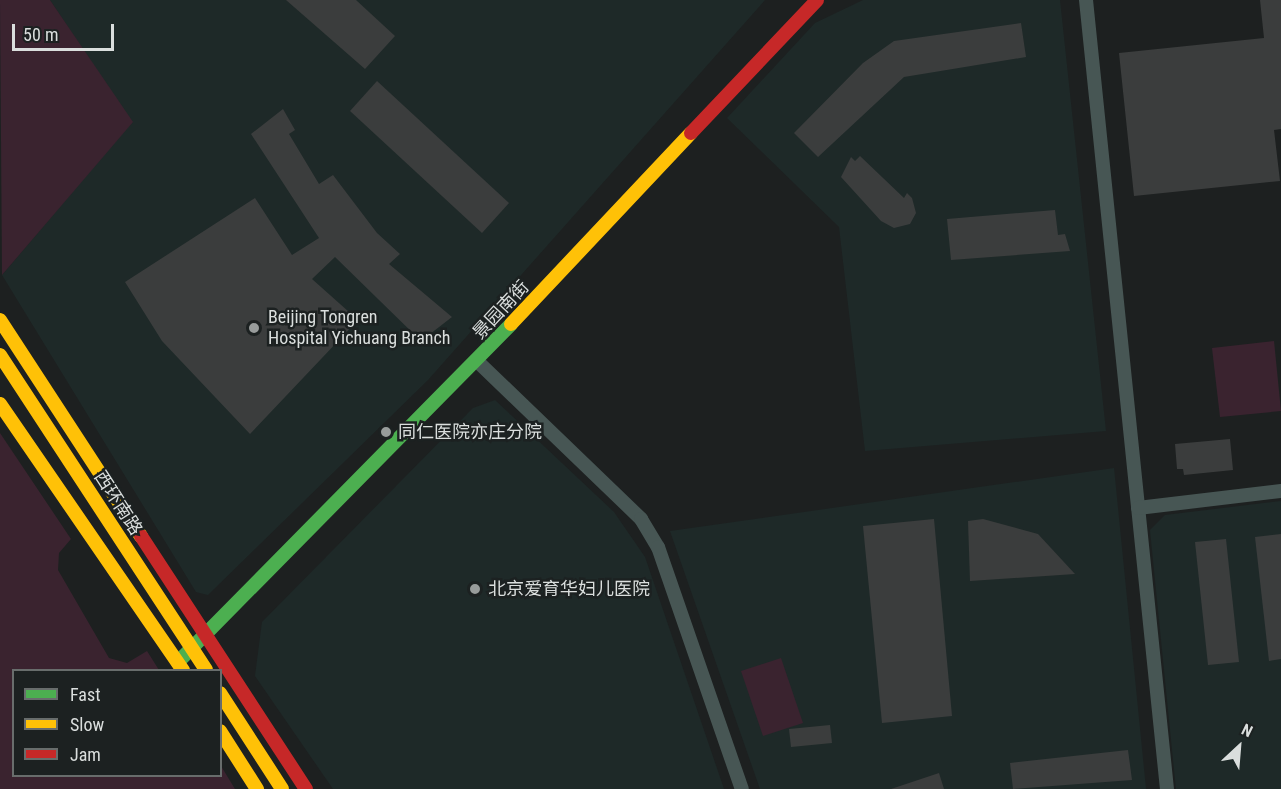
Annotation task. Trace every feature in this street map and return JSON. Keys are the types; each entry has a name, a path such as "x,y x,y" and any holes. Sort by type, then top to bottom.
{"street":[{"name":"景园南街","path":"180,666 477,361 817,0"},
{"path":"1086,0 1167,789"},
{"path":"0,320 306,789"},
{"name":"西环南路","path":"0,355 205,669"},
{"path":"477,361 641,519 658,547 741,789"},
{"path":"0,404 180,666"},
{"path":"1138,508 1281,491"},
{"path":"222,696 282,789"},
{"path":"222,734 257,789"}],"shaded area":[{"path":"0,0 50,0 133,122 2,275"},
{"name":"Beijing Tongren Hospital Yichuang Branch","path":"50,0 765,0 428,380 208,595 196,592 2,275 132,122"},
{"path":"863,0 1060,0 1106,431 865,451 839,227 727,118 815,23"},
{"path":"1274,341 1281,411 1220,417 1212,348"},
{"name":"北京爱育华妇儿医院","path":"495,400 614,512 645,557 724,789 333,789 255,676 262,622 473,408"},
{"path":"0,433 71,539 59,553 58,570 109,658 127,663 147,651 158,669 12,669 12,777 222,777 222,768 235,789 0,789"},
{"path":"1114,468 1146,789 760,789 670,531"},
{"path":"1281,501 1281,789 1176,789 1150,530 1165,515"},
{"path":"781,658 803,723 763,736 741,671"}],"building":[{"path":"286,0 356,0 395,36 365,69"},
{"path":"1260,0 1281,0 1281,129 1274,130 1280,181 1134,196 1119,53 1264,38"},
{"path":"1021,23 1026,57 904,77 818,157 794,133 863,63 894,41"},
{"path":"377,81 509,203 482,233 350,111"},
{"path":"283,109 295,130 289,134 319,184 333,175 377,233 400,254 389,264 452,317 421,341 335,257 312,279 358,320 250,434 162,341 125,282 255,198 292,255 319,238 251,134"},
{"path":"860,156 904,198 907,193 912,198 916,213 910,224 894,228 881,221 841,177 851,157 855,161"},
{"path":"1055,210 1058,235 1065,234 1070,251 951,260 947,219"},
{"path":"1230,439 1233,470 1184,475 1183,469 1177,469 1175,444"},
{"path":"934,519 952,716 882,723 863,526"},
{"path":"983,519 1038,534 1075,574 970,581 968,521"},
{"path":"1281,534 1281,659 1269,661 1255,537"},
{"path":"1226,539 1239,662 1208,665 1195,542"},
{"path":"830,725 832,743 791,747 789,729"},
{"path":"1128,750 1132,780 1013,789 1010,763"},
{"path":"939,773 944,789 891,789"}],"traffic: fast":[{"path":"178,662 511,324"}],"traffic: slow":[{"path":"511,324 691,133"},
{"path":"0,320 141,536"},
{"path":"0,355 205,669"},
{"path":"0,404 182,669"},
{"path":"222,696 282,789"},
{"path":"222,734 257,789"}],"traffic: jam":[{"path":"691,133 817,0"},
{"path":"141,536 306,789"}],"place":[{"name":"Beijing Tongren Hospital Yichuang Branch","path":"254,328"},
{"name":"同仁医院亦庄分院","path":"386,432"},
{"name":"北京爱育华妇儿医院","path":"475,589"}]}
